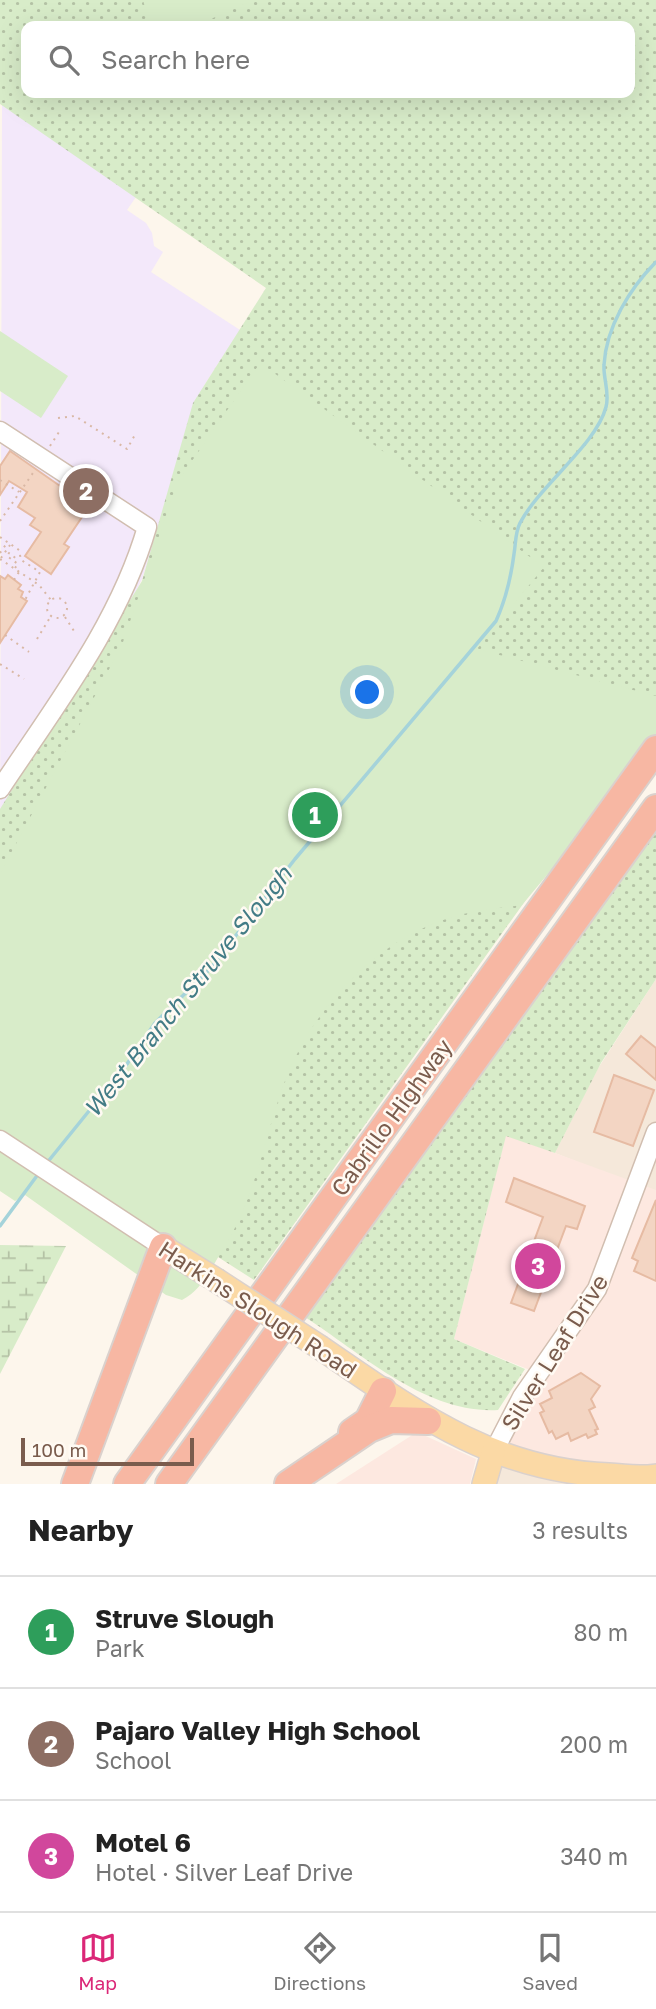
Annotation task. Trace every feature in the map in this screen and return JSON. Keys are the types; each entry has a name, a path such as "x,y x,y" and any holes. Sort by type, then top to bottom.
{"highway":[{"name":"Cabrillo Highway","path":"127,1484 656,749"},
{"name":"Cabrillo Highway","path":"169,1484 656,808"},
{"path":"75,1484 163,1247"},
{"path":"286,1484 368,1421 383,1391"},
{"path":"286,1484 369,1429 391,1420 428,1421"}],"main road":[{"name":"Harkins Slough Road","path":"163,1247 321,1348 428,1421 493,1452 576,1472 622,1475 635,1479 656,1476"},
{"path":"484,1484 493,1452"},
{"path":"622,1475 631,1464 656,1460"}],"street":[{"path":"0,431 147,527 130,577 106,626 0,789"},
{"name":"Silver Leaf Drive","path":"493,1452 522,1397 597,1289 656,1132"},
{"name":"Harkins Slough Road","path":"0,1140 163,1247"}],"path":[{"path":"58,418 75,415 127,449 136,433"},
{"path":"50,446 59,432"},
{"path":"0,521 38,464"},
{"path":"0,480 19,493"},
{"path":"0,537 19,550 20,560"},
{"path":"0,553 9,543"},
{"path":"9,543 0,559 35,582 51,600"},
{"path":"14,569 18,564 7,556 9,553 40,572 25,600"},
{"path":"15,580 19,572"},
{"path":"51,616 47,607 51,600 59,597 65,601 68,610 64,616"},
{"path":"51,616 64,616"},
{"path":"37,639 51,616"},
{"path":"64,616 74,631"},
{"path":"5,635 29,652"},
{"path":"0,664 24,679"}],"shaded area":[{"path":"2,103 138,194 127,210 146,223 152,233 154,246 163,252 151,272 240,330 205,384 142,579 0,866"},
{"path":"656,979 656,1193 555,1153 597,1070"},
{"path":"506,1135 656,1190 656,1466 588,1471 506,1446 537,1373 454,1339"},
{"path":"417,1432 476,1459 470,1484 336,1484"},
{"path":"496,1465 531,1474 616,1484 492,1484"}],"green space":[{"path":"0,0 656,0 656,718 254,1280 0,1118 0,809 142,581 193,403 266,288 0,104"},
{"path":"143,0 254,0 206,21 149,21"},
{"path":"0,331 68,376 41,418 0,391"},
{"path":"260,363 544,567 477,649 656,696 656,744 522,905 467,913 428,926 371,961 346,984 306,1038 291,1067 250,1194 234,1230 201,1284 182,1300 166,1295 25,1195 15,1201 0,1191 0,874 122,645 178,481"},
{"path":"656,828 656,979 601,1063 555,1153 506,1136 454,1339 525,1369 498,1410 471,1409 445,1402 396,1379 305,1317"},
{"path":"0,1245 66,1246 0,1374"}],"building":[{"path":"10,451 80,500 75,508 84,514 64,544 69,547 51,574 25,556 41,532 30,525 35,518 18,507 27,492 9,481 0,495 0,466"},
{"path":"8,575 21,585 18,589 23,592 21,597 27,601 0,643 0,576 5,579"},
{"path":"641,1036 656,1048 656,1080 626,1054"},
{"path":"614,1075 654,1090 633,1146 594,1132"},
{"path":"514,1178 585,1206 577,1229 566,1226 534,1311 511,1303 543,1217 506,1202"},
{"path":"656,1200 656,1281 634,1271 638,1261 632,1258"},
{"path":"581,1373 600,1386 591,1399 595,1407 589,1410 598,1429 595,1430 597,1434 588,1438 586,1434 571,1441 568,1433 556,1439 552,1431 549,1433 540,1413 544,1411 540,1404 552,1398 549,1391"}],"waterway":[{"name":"West Branch Struve Slough","path":"46,1164 127,1064 155,1023 210,969 295,859 496,621 508,588 520,523 540,494 591,436 600,421 607,402 604,365 609,337 629,296 656,262"},
{"name":"West Branch Struve Slough","path":"0,1226 39,1173"}],"place":[{"name":"Pajaro Valley High School","path":"86,491"},
{"name":"Struve Slough","path":"315,815"},
{"name":"Motel 6","path":"538,1266"}]}
